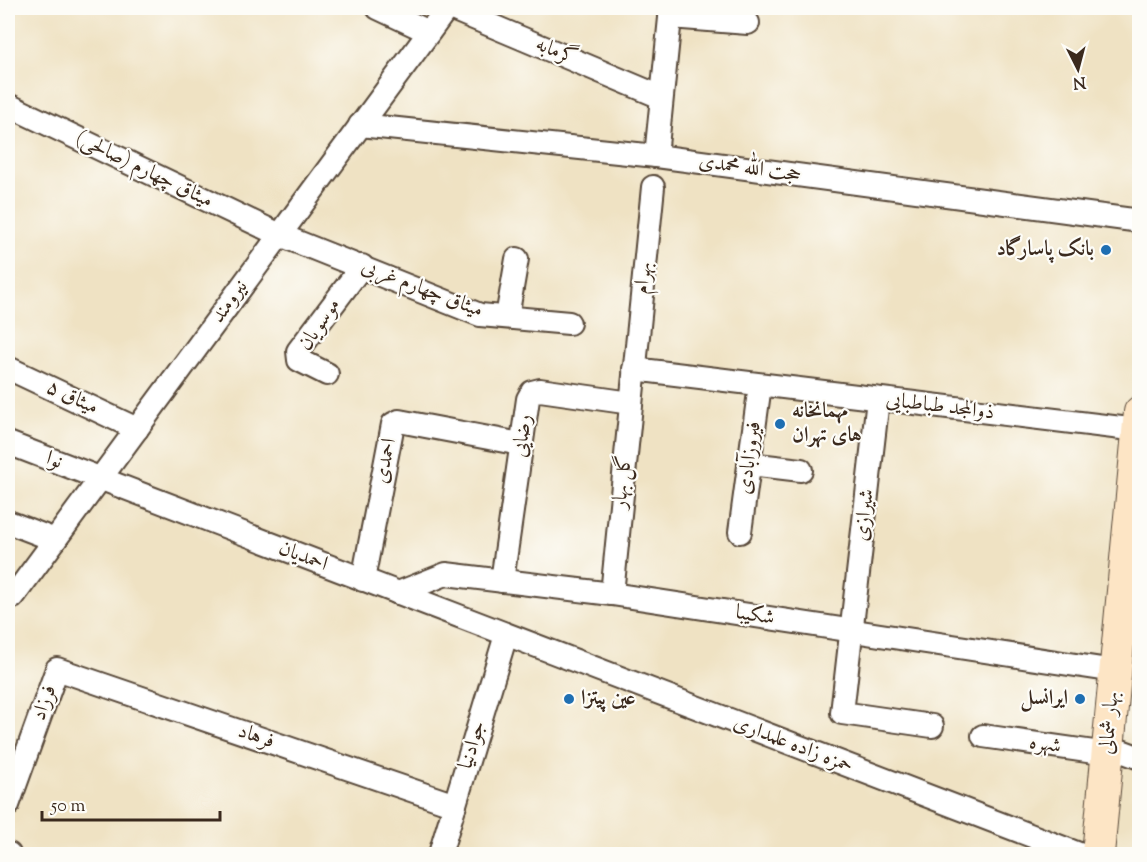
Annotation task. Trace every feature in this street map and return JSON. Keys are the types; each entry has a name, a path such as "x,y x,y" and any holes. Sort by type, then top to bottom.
{"main road":[{"name":"بهار شمالی","path":"1098,855 1115,671 1134,537 1139,421"}],"street":[{"path":"378,8 429,32"},
{"name":"نیرومند","path":"10,596 55,540 448,8"},
{"name":"گرمابه","path":"448,8 662,97"},
{"path":"656,156 670,12 748,23"},
{"name":"میثاق چهارم (صالحی)","path":"8,105 280,235"},
{"name":"حجت الله محمدی","path":"360,125 656,156 1140,221"},
{"name":"بهرام","path":"634,369 653,187"},
{"name":"میثاق چهارم غربی","path":"280,235 480,315 569,323"},
{"path":"507,317 517,259"},
{"name":"موسویان","path":"327,374 299,360 298,351 362,266"},
{"name":"میثاق ۵","path":"8,368 137,429"},
{"name":"ذوالمجد طباطبایی","path":"634,369 878,399 1139,421"},
{"name":"گل بهار","path":"612,594 634,369"},
{"name":"فیروزآبادی","path":"740,532 760,385"},
{"name":"رضایی","path":"502,580 528,399 532,392 540,390 631,403"},
{"name":"شیرازی","path":"878,399 842,713 932,726"},
{"name":"احمدی","path":"363,580 393,424 399,422 510,442"},
{"name":"نوا","path":"8,443 100,479"},
{"path":"749,464 801,470"},
{"name":"احمدیان","path":"100,479 506,635"},
{"path":"8,522 55,540"},
{"name":"شکیبا","path":"398,593 446,574 502,580 612,594 1115,671"},
{"name":"جوادنیا","path":"440,855 506,635"},
{"name":"حمزه زاده علمداری","path":"506,635 1079,855"},
{"name":"فرهاد","path":"57,669 455,805"},
{"name":"فرزاد","path":"10,791 57,669"},
{"name":"شهره","path":"983,736 1108,750 1140,758"}],"place":[{"name":"بانک پاسارگاد","path":"1106,250"},
{"name":"مهمانخانه های تهران","path":"780,424"},
{"name":"عین پیتزا","path":"569,699"},
{"name":"ایرانسل","path":"1080,699"}]}
